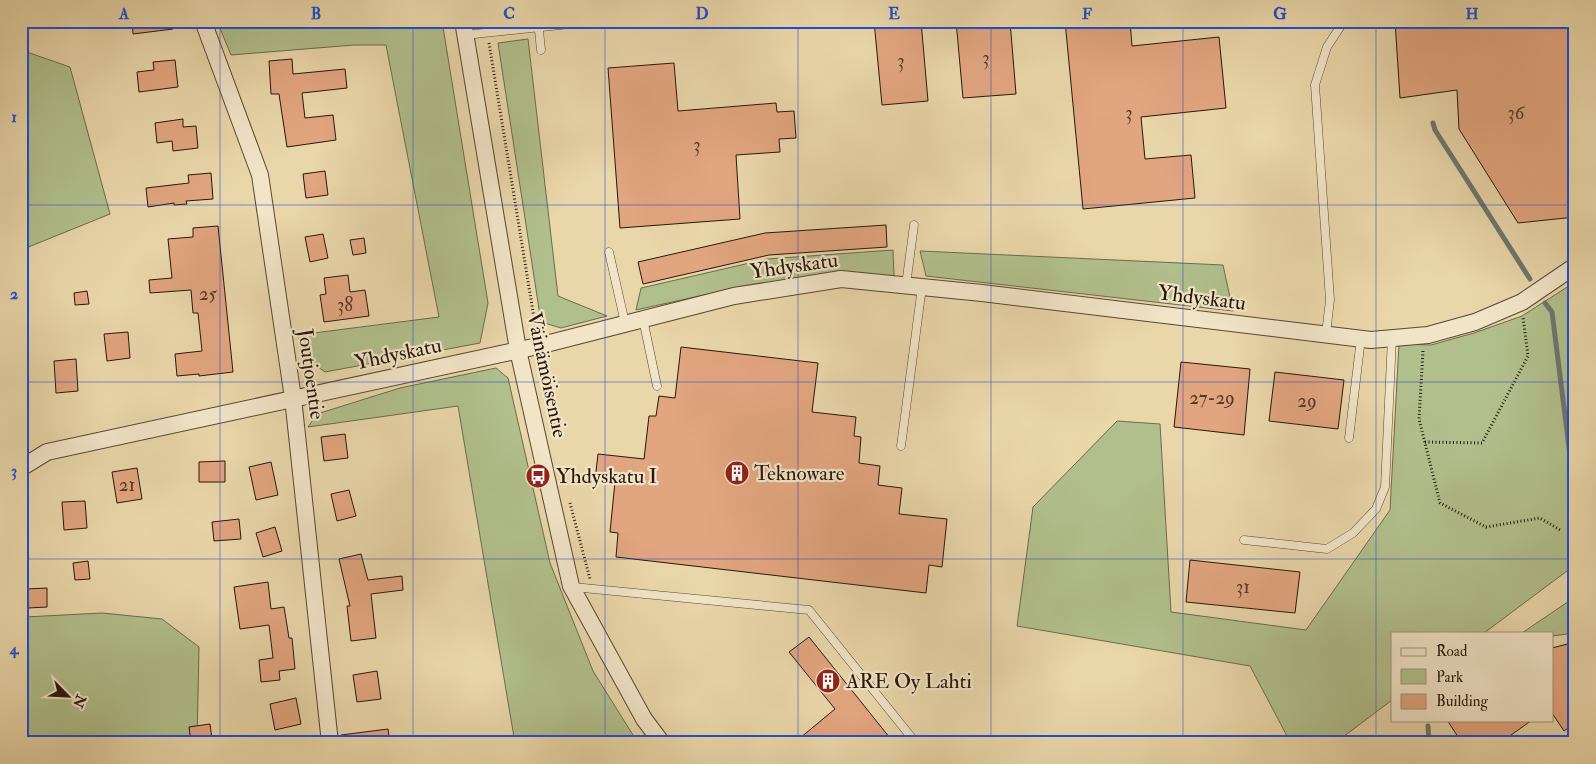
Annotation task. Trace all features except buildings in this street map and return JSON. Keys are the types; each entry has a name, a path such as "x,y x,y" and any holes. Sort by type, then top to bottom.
{"street":[{"name":"Joutjoentie","path":"203,21 260,175 293,398 330,743"},
{"name":"Väinämöisentie","path":"464,28 518,350 571,586 644,719 662,743"},
{"name":"Yhdyskatu","path":"21,468 47,452 538,346 734,296 842,279 982,293 1362,338 1392,338 1424,336 1475,322 1522,302 1571,268"}],"lane":[{"path":"464,28 487,32 538,24 598,21"},
{"path":"1326,334 1330,300 1315,85 1327,47 1344,21"},
{"path":"538,24 541,50"},
{"path":"906,285 914,225"},
{"path":"609,252 625,323"},
{"path":"901,446 922,287"},
{"path":"643,319 657,386"},
{"path":"1349,438 1362,338"},
{"path":"1244,540 1326,549 1353,533 1376,509 1385,487 1392,338"},
{"path":"571,586 809,610 916,743"}],"path":[{"path":"487,32 538,346 555,438"},
{"path":"1571,268 1575,324"},
{"path":"1425,442 1482,443 1528,356 1522,302"},
{"path":"1424,336 1419,419 1440,502 1486,527 1540,518 1560,530"},
{"path":"569,497 593,588"}],"green space":[{"path":"217,21 442,21 488,303 480,343 325,372 304,357 298,335 439,317 386,45 354,45 231,55"},
{"path":"528,39 558,296 607,316 561,328 541,322 498,43"},
{"path":"21,50 70,67 110,214 21,250"},
{"path":"893,250 894,276 837,273 731,289 636,310 641,288 767,259"},
{"path":"920,251 1223,265 1233,311 926,276"},
{"path":"1575,282 1575,565 1485,632 1391,632 1391,701 1335,743 1279,743 1287,736 1250,666 1017,626 1033,507 1117,421 1160,424 1171,612 1306,630 1390,510 1399,344 1431,345 1474,333 1522,316"},
{"path":"496,368 508,378 550,563 593,671 638,743 515,743 458,406 308,427 317,414 400,388"},
{"path":"1575,597 1575,633 1554,636 1554,632 1523,632"},
{"path":"102,613 162,619 199,647 197,743 21,743 21,620 25,617"}],"waterway":[{"path":"1433,123 1435,130 1530,279"},
{"path":"1545,303 1552,312 1575,495"},
{"path":"1428,726 1429,743"}],"place":[{"name":"Teknoware","path":"737,473"},
{"name":"Yhdyskatu I","path":"538,476"},
{"name":"ARE Oy Lahti","path":"828,681"}]}
